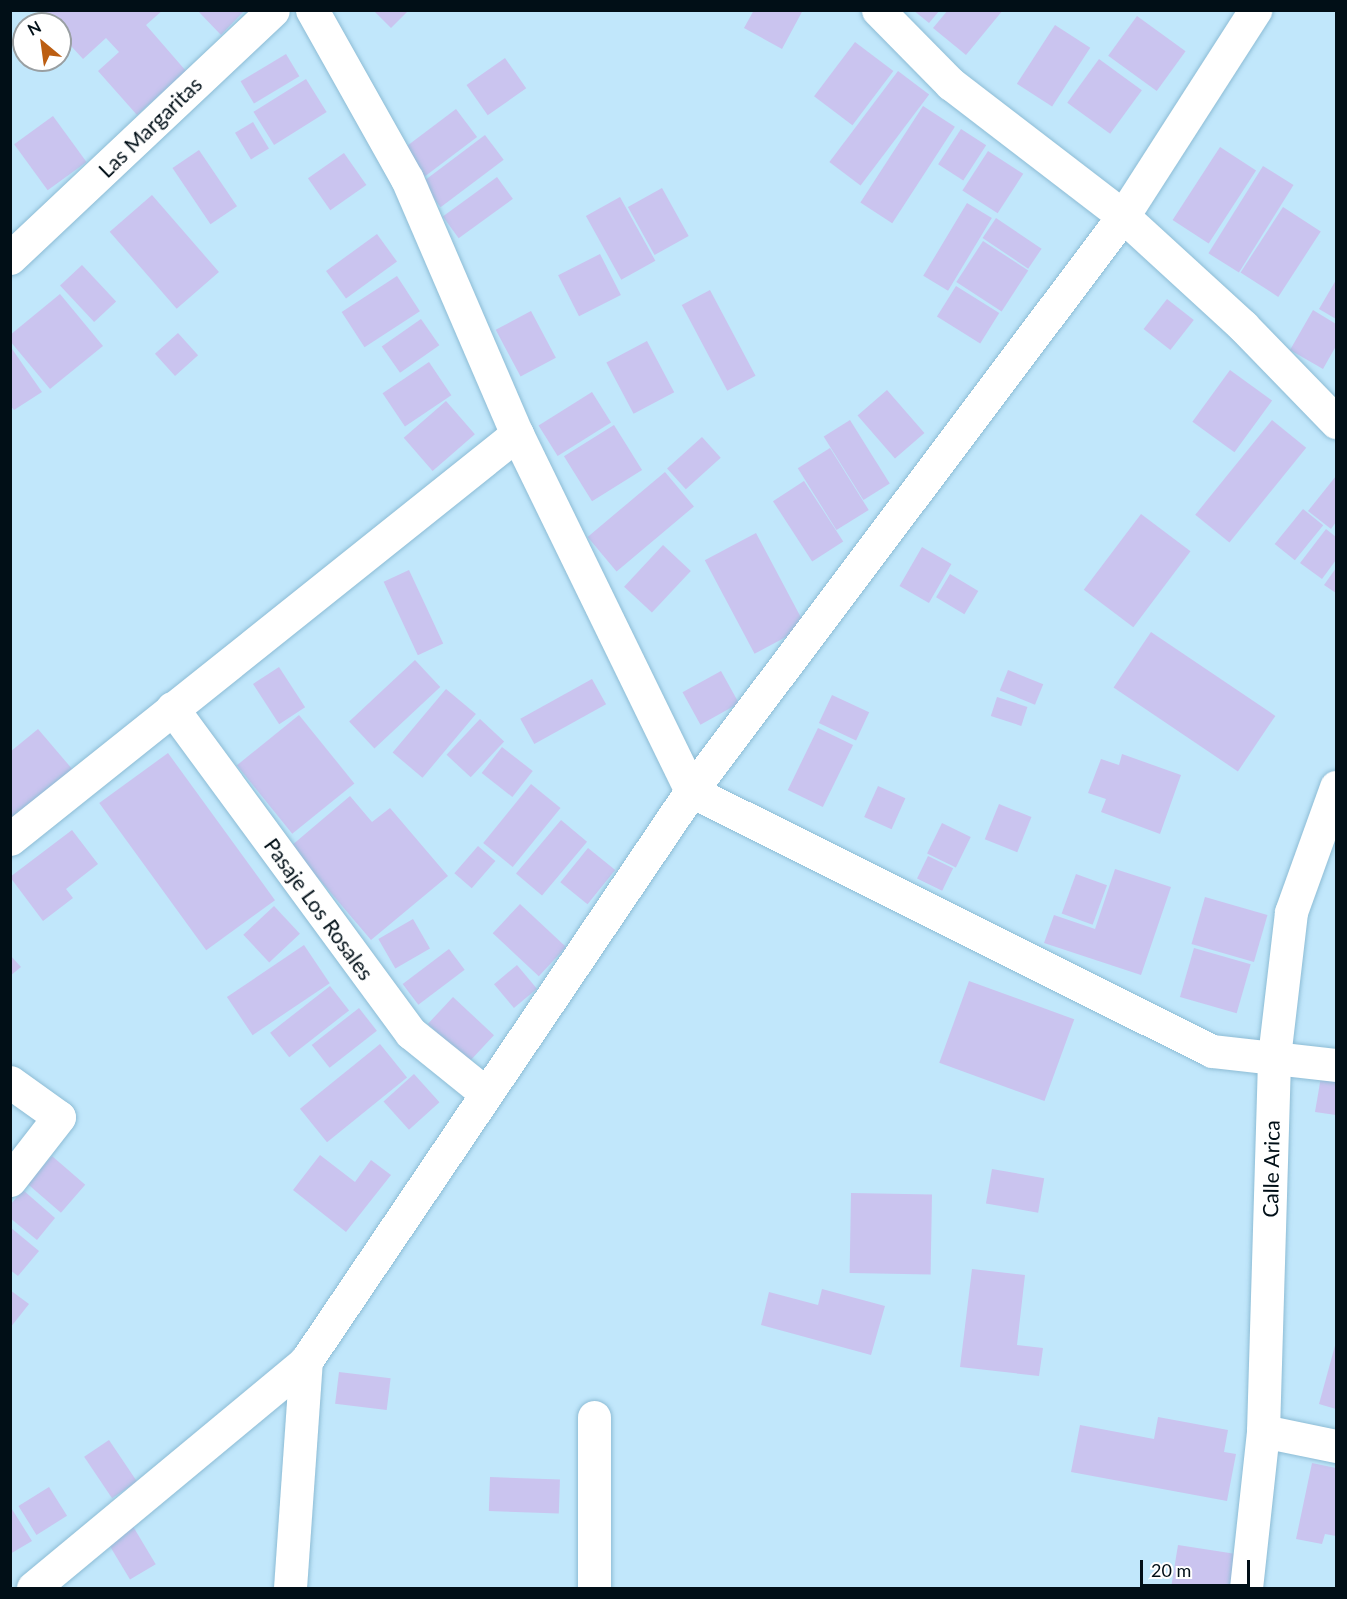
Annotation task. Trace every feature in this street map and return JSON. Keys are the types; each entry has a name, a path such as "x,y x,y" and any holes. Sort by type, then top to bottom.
{"street":[{"name":"Las Margaritas","path":"19,251 273,10"},
{"path":"312,10 407,179 517,434 691,791 1212,1051 1336,1065"},
{"path":"878,10 951,84 1123,216 1243,326 1336,422"},
{"path":"33,1588 306,1361 484,1092 691,791 1123,216 1255,10"},
{"path":"10,839 517,434"},
{"name":"Pasaje Los Rosales","path":"172,708 411,1033 484,1092"},
{"name":"Calle Arica","path":"1246,1574 1263,1431 1274,1057 1291,912 1336,787"},
{"path":"10,1082 59,1117 10,1180"},
{"path":"290,1588 306,1361"},
{"path":"594,1417 594,1588"},
{"path":"1263,1431 1336,1446"}],"building":[{"path":"48,10 163,10 146,25 186,71 137,115 98,71 119,52 106,38 83,59 72,47 72,12 46,12"},
{"path":"197,10 245,10 221,35"},
{"path":"373,10 409,10 391,28"},
{"path":"754,10 803,10 782,49 744,28"},
{"path":"913,10 940,10 929,23"},
{"path":"948,10 1003,10 966,55 933,28"},
{"path":"1137,16 1186,51 1157,91 1108,56"},
{"path":"1055,25 1090,48 1052,107 1017,84"},
{"path":"855,42 893,71 852,125 814,96"},
{"path":"286,54 299,76 254,104 241,81"},
{"path":"505,58 526,88 488,115 466,85"},
{"path":"1099,59 1142,90 1110,134 1067,103"},
{"path":"898,71 929,94 861,186 829,162"},
{"path":"306,79 327,112 274,145 253,112"},
{"path":"923,106 955,127 892,223 860,202"},
{"path":"456,109 477,137 424,177 403,149"},
{"path":"53,116 87,162 48,190 14,144"},
{"path":"253,122 269,149 251,159 235,133"},
{"path":"961,129 986,145 963,181 938,164"},
{"path":"485,135 504,160 441,207 422,183"},
{"path":"1220,147 1256,170 1209,243 1173,220"},
{"path":"199,150 237,206 210,224 172,168"},
{"path":"988,151 1023,174 998,213 962,190"},
{"path":"344,153 366,185 330,210 308,178"},
{"path":"1263,166 1294,185 1239,272 1208,253"},
{"path":"497,177 513,199 459,238 443,216"},
{"path":"662,188 689,236 655,255 628,207"},
{"path":"152,195 219,272 177,309 110,232"},
{"path":"620,197 655,261 621,280 586,216"},
{"path":"967,203 992,218 948,291 923,276"},
{"path":"1283,207 1321,232 1278,297 1241,272"},
{"path":"996,218 1042,249 1028,269 983,238"},
{"path":"377,234 397,262 346,299 326,271"},
{"path":"983,241 1028,270 1002,312 956,282"},
{"path":"600,254 621,295 579,316 558,275"},
{"path":"82,265 116,302 94,322 60,285"},
{"path":"397,276 420,311 365,347 342,312"},
{"path":"1336,280 1336,319 1319,309"},
{"path":"956,286 999,313 980,344 937,317"},
{"path":"710,290 756,376 727,391 682,305"},
{"path":"60,294 103,346 50,389 10,341 10,335"},
{"path":"1167,299 1194,320 1170,350 1144,329"},
{"path":"1313,310 1336,324 1336,346 1323,369 1290,350"},
{"path":"531,311 556,358 521,377 496,330"},
{"path":"421,319 439,345 400,373 382,347"},
{"path":"178,333 198,355 175,376 155,354"},
{"path":"647,341 674,392 634,414 606,363"},
{"path":"10,346 42,392 14,410 10,405"},
{"path":"429,362 451,395 405,426 383,393"},
{"path":"1230,370 1272,401 1234,452 1192,422"},
{"path":"887,390 924,433 895,459 858,416"},
{"path":"592,392 611,423 558,456 539,425"},
{"path":"446,401 475,434 433,471 404,438"},
{"path":"850,420 890,484 863,500 824,436"},
{"path":"1272,420 1306,448 1229,543 1195,515"},
{"path":"614,425 642,470 592,501 564,456"},
{"path":"702,437 721,458 686,489 667,468"},
{"path":"830,448 869,510 836,530 798,468"},
{"path":"665,472 694,506 617,571 588,537"},
{"path":"1336,476 1336,522 1331,529 1308,511"},
{"path":"804,481 843,541 812,562 773,501"},
{"path":"1303,509 1323,525 1295,560 1275,544"},
{"path":"1141,514 1191,551 1133,627 1084,590"},
{"path":"1326,529 1336,537 1336,560 1322,579 1300,563"},
{"path":"756,533 806,627 755,654 705,560"},
{"path":"663,545 691,571 652,613 624,587"},
{"path":"922,547 951,564 929,603 900,586"},
{"path":"1336,568 1336,593 1324,585"},
{"path":"409,570 443,643 418,655 384,582"},
{"path":"950,574 978,591 964,614 936,597"},
{"path":"1151,632 1275,716 1238,771 1114,688"},
{"path":"415,660 440,687 374,748 349,721"},
{"path":"279,667 305,707 279,724 253,684"},
{"path":"1008,670 1043,684 1035,705 1000,690"},
{"path":"721,671 739,703 700,725 683,692"},
{"path":"592,679 606,704 534,744 520,719"},
{"path":"446,689 476,714 423,778 393,753"},
{"path":"832,695 869,712 856,740 819,723"},
{"path":"997,697 1027,707 1021,726 991,716"},
{"path":"299,715 354,783 292,834 237,765"},
{"path":"480,719 504,742 471,777 447,755"},
{"path":"818,728 853,745 823,807 788,790"},
{"path":"38,729 73,770 10,823 10,752"},
{"path":"502,747 533,771 512,797 482,773"},
{"path":"168,753 275,900 206,950 99,803"},
{"path":"1122,754 1181,775 1160,834 1101,812 1106,799 1088,793 1101,759 1119,765"},
{"path":"531,784 561,808 513,867 483,843"},
{"path":"878,786 905,798 892,829 864,817"},
{"path":"350,796 372,822 390,808 448,876 371,940 291,846"},
{"path":"999,804 1031,817 1017,852 985,839"},
{"path":"561,820 587,842 542,895 516,874"},
{"path":"942,823 971,837 956,868 927,854"},
{"path":"72,830 98,864 66,889 73,898 43,921 10,877"},
{"path":"478,846 495,861 472,888 454,873"},
{"path":"588,848 615,870 588,904 560,882"},
{"path":"928,856 953,868 942,891 917,878"},
{"path":"1115,869 1171,887 1141,975 1044,943 1054,915 1095,929"},
{"path":"1076,874 1107,885 1093,925 1062,913"},
{"path":"1205,897 1267,915 1254,962 1191,944"},
{"path":"520,904 566,947 539,976 493,933"},
{"path":"274,906 300,934 269,962 243,935"},
{"path":"413,919 430,948 395,968 378,939"},
{"path":"304,945 330,983 253,1035 227,997"},
{"path":"1194,948 1251,964 1237,1013 1180,997"},
{"path":"449,949 465,970 418,1005 403,984"},
{"path":"10,955 21,967 10,976"},
{"path":"517,965 537,989 514,1008 494,984"},
{"path":"969,981 1074,1019 1044,1101 939,1063"},
{"path":"330,986 349,1010 289,1057 270,1033"},
{"path":"453,997 494,1035 469,1062 428,1024"},
{"path":"359,1008 377,1031 330,1068 312,1045"},
{"path":"380,1044 407,1077 327,1142 300,1109"},
{"path":"1322,1071 1336,1073 1336,1115 1315,1112"},
{"path":"414,1074 439,1102 409,1130 384,1101"},
{"path":"320,1155 355,1182 371,1160 391,1175 346,1232 293,1190"},
{"path":"52,1156 85,1185 61,1213 28,1184"},
{"path":"992,1169 1044,1178 1038,1213 986,1203"},
{"path":"23,1190 55,1218 37,1240 10,1218 10,1205"},
{"path":"851,1193 932,1194 931,1274 850,1273"},
{"path":"10,1227 39,1251 18,1276 10,1270"},
{"path":"972,1269 1025,1275 1017,1345 1043,1348 1039,1376 960,1367"},
{"path":"822,1289 885,1306 871,1355 761,1325 769,1292 818,1305"},
{"path":"10,1290 29,1304 10,1328"},
{"path":"1336,1342 1336,1409 1319,1404"},
{"path":"339,1372 391,1378 387,1410 335,1404"},
{"path":"1158,1417 1228,1430 1224,1452 1236,1454 1227,1501 1071,1472 1080,1425 1154,1439"},
{"path":"109,1440 137,1481 112,1498 84,1457"},
{"path":"1312,1463 1336,1468 1336,1536 1325,1534 1322,1544 1296,1539"},
{"path":"490,1477 560,1479 559,1513 489,1511"},
{"path":"49,1487 67,1516 36,1535 18,1506"},
{"path":"10,1506 32,1541 10,1554"},
{"path":"131,1523 156,1564 130,1580 105,1538"},
{"path":"1178,1545 1236,1554 1230,1588 1171,1588"}]}
